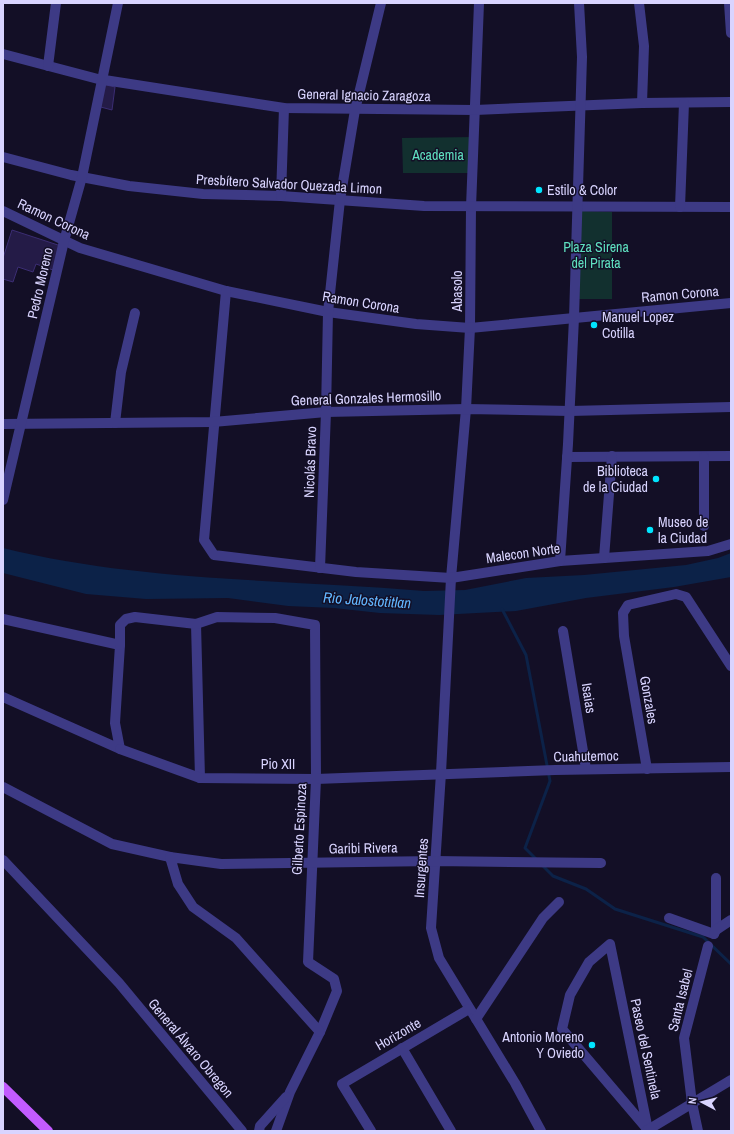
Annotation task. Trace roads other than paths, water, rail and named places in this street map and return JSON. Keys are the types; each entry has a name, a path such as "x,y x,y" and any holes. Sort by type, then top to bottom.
{"main road":[{"path":"3,1087 48,1131"}],"street":[{"path":"48,66 56,3"},
{"name":"Pedro Moreno","path":"3,500 64,241 82,177 118,3"},
{"name":"Nicolás Bravo","path":"320,568 328,312 340,200 356,110 381,3"},
{"name":"Abasolo","path":"451,582 466,409 470,328 471,207 479,3"},
{"path":"560,560 570,411 574,318 576,206 582,57 579,3"},
{"path":"639,3 644,46 642,103"},
{"path":"729,3 731,33"},
{"name":"General Ignacio Zaragoza","path":"3,54 103,80 284,108 356,110 475,110 580,107 642,103 731,102"},
{"path":"680,206 684,103"},
{"path":"281,196 284,108"},
{"name":"Presbítero Salvador Quezada Limon","path":"3,157 82,177 129,186 203,194 281,196 424,206 731,207"},
{"name":"Ramon Corona","path":"3,210 80,248 226,291 328,312 416,324 470,328 731,304"},
{"name":"Malecon Norte","path":"226,291 213,422 204,540 214,555 451,582 560,560 708,551 731,544"},
{"path":"115,423 121,372 135,313"},
{"name":"General Gonzales Hermosillo","path":"3,424 213,422 326,412 466,409 570,411 731,407"},
{"path":"566,456 731,456"},
{"path":"604,558 612,456"},
{"path":"704,457 704,526"},
{"name":"Insurgentes","path":"451,582 431,928 439,958 515,1082 540,1131"},
{"name":"Gonzales","path":"647,769 624,636 623,613 628,605 676,594 686,597 731,666"},
{"path":"120,749 115,722 120,625 126,619 135,617 196,624 200,778"},
{"name":"Gilberto Espinoza","path":"196,624 217,617 275,618 315,625 316,779 308,962 334,979 337,991 320,1032"},
{"path":"3,619 120,646"},
{"name":"Isaias","path":"563,631 586,769"},
{"name":"Pio XII","path":"3,697 120,749 200,778 316,779 441,774"},
{"name":"Cuahutemoc","path":"441,774 542,770 731,767"},
{"name":"Garibi Rivera","path":"3,786 112,844 170,857 221,864 435,861 602,863"},
{"path":"170,857 178,884 193,907 236,938 320,1032 290,1092 276,1131"},
{"name":"General Álvaro Obregon","path":"3,860 119,983 242,1131"},
{"name":"Santa Isabel","path":"698,1131 692,1103 684,1038 700,977 713,937 716,878"},
{"path":"476,1018 543,918 559,902"},
{"path":"670,918 713,937 731,920"},
{"name":"Paseo del Sentinela","path":"610,944 632,1055 647,1130 562,1029 570,995 590,962 610,944"},
{"name":"Horizonte","path":"371,1131 342,1084 469,1009"},
{"path":"402,1048 451,1131"},
{"path":"647,1130 731,1080"},
{"path":"259,1131 260,1126 290,1092"}],"water":[{"name":"Rio Jalostotitlan","path":"3,548 55,559 159,573 212,578 424,591 465,590 526,578 584,575 686,565 718,558 731,553 731,577 674,587 586,598 516,611 439,615 380,613 334,608 288,606 228,598 146,599 86,594 3,573"}],"waterway":[{"path":"502,609 526,655 550,781 525,848 536,859"},
{"path":"541,864 553,876 586,889 615,909 703,937 731,964"}],"place":[{"name":"Estilo & Color","path":"539,190"},
{"name":"Manuel Lopez Cotilla","path":"594,325"},
{"name":"Biblioteca de la Ciudad","path":"656,479"},
{"name":"Museo de la Ciudad","path":"650,530"},
{"name":"Antonio Moreno Y Oviedo","path":"592,1045"}],"park label":[{"name":"Academia","path":"438,155"},
{"name":"Plaza Sirena del Pirata","path":"596,256"}]}
